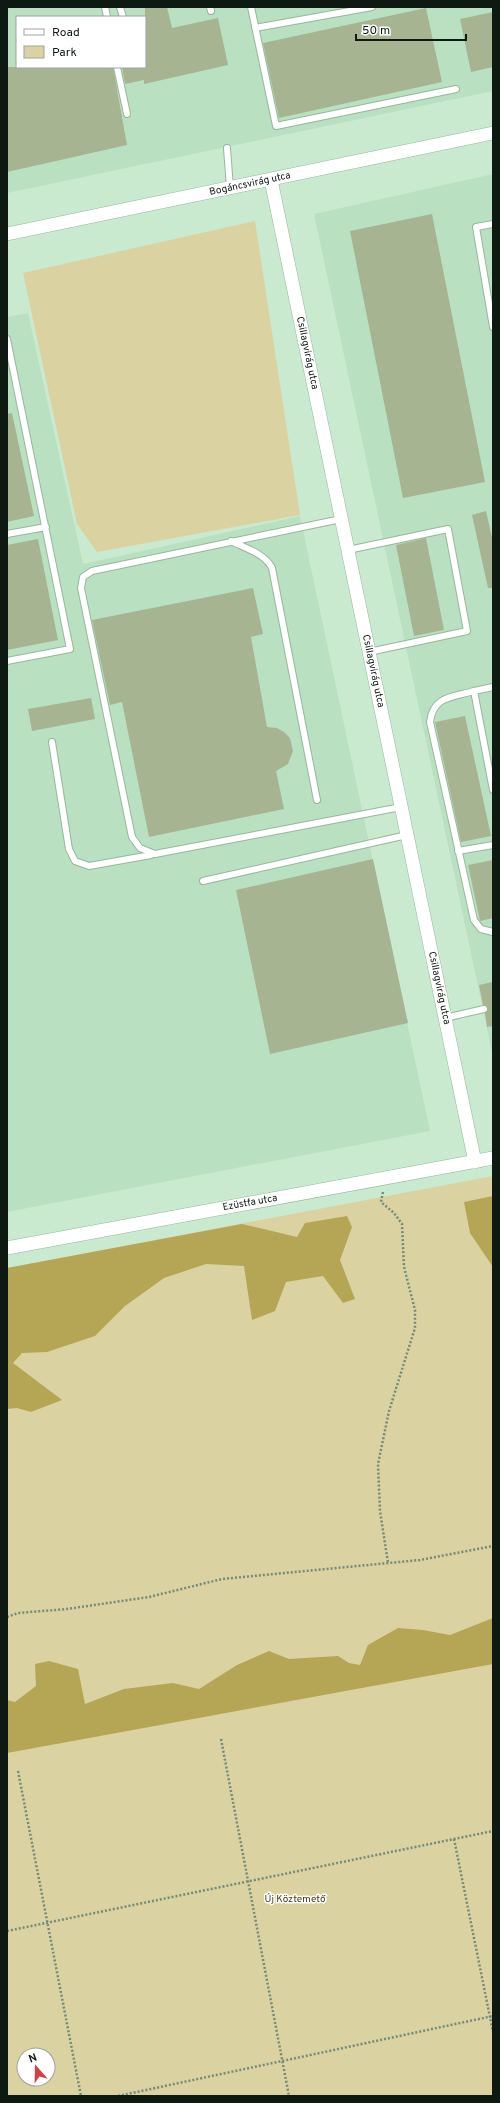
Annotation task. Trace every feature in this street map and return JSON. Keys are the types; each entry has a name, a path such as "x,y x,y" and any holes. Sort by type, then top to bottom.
{"street":[{"name":"Bogáncsvirág utca","path":"8,232 271,180 493,133"},
{"name":"Csillagvirág utca","path":"271,180 475,1162"},
{"name":"Ezüstfa utca","path":"7,1248 493,1158"}],"lane":[{"path":"251,7 276,126 456,89"},
{"path":"255,28 372,7"},
{"path":"117,68 127,114"},
{"path":"227,148 230,188"},
{"path":"493,224 476,227 493,327"},
{"path":"7,340 9,356 46,527 70,649 7,661"},
{"path":"155,854 140,848 132,837 80,582 87,573 92,571 341,519"},
{"path":"7,534 46,527"},
{"path":"348,550 448,529 468,631 369,652"},
{"path":"231,541 260,555 269,562 272,568 317,800"},
{"path":"493,687 441,701 432,710 430,722 474,920 481,929 493,932"},
{"path":"474,691 493,790"},
{"path":"52,742 69,849 75,861 89,866 401,807"},
{"path":"203,882 407,835"},
{"path":"458,851 493,845"},
{"path":"445,1018 484,1009"}],"path":[{"path":"388,1563 380,1511 378,1464 389,1411 415,1328 415,1310 404,1267 402,1224 394,1213 380,1199 391,1177"},
{"path":"7,1617 37,1610 67,1609 149,1597 222,1579 420,1560 493,1546"},
{"path":"222,1739 289,2096"},
{"path":"18,1771 81,2096"},
{"path":"7,1931 48,1924 493,1831"},
{"path":"454,1839 492,2017 493,2032"},
{"path":"118,2096 492,2017"}],"shaded area":[{"path":"7,7 493,7 493,91 7,193"},
{"path":"493,174 493,1057 314,214"},
{"path":"28,313 83,564 300,516 430,1131 7,1212 7,317"},
{"path":"493,1196 493,1267 470,1233 464,1202"},
{"path":"347,1216 352,1227 340,1260 355,1299 343,1303 323,1276 286,1282 275,1311 252,1320 244,1266 206,1264 164,1278 125,1306 95,1336 47,1352 22,1353 13,1363 62,1400 31,1412 17,1408 7,1409 7,1268 242,1224 297,1237 305,1223"},
{"path":"493,1618 493,1664 7,1753 7,1700 15,1702 36,1686 35,1664 49,1661 78,1669 85,1704 124,1689 173,1683 199,1689 237,1665 269,1651 289,1659 338,1656 349,1663 360,1665 368,1645 398,1628 423,1630 450,1635"}],"green space":[{"path":"255,221 300,515 97,552 77,524 23,273"},
{"name":"Új Köztemető","path":"493,1176 493,2096 7,2096 7,1268"}],"building":[{"path":"145,7 167,7 172,28 218,18 228,65 144,84 144,80 125,84 122,68 146,68"},
{"path":"426,8 442,82 279,118 263,43"},
{"path":"493,12 493,67 471,72 460,19"},
{"path":"7,67 113,68 127,145 7,172"},
{"path":"432,214 485,482 403,498 350,231"},
{"path":"12,413 34,516 7,522 7,414"},
{"path":"486,511 493,542 493,588 488,588 472,515"},
{"path":"426,538 444,630 414,636 396,545"},
{"path":"38,539 58,640 7,650 7,545"},
{"path":"253,588 263,634 251,637 267,727 277,728 284,732 290,738 293,751 288,764 276,771 284,809 149,837 122,702 110,705 92,620"},
{"path":"91,698 95,719 32,731 28,709"},
{"path":"465,716 491,836 461,842 435,722"},
{"path":"373,859 408,1023 270,1054 236,890"},
{"path":"493,860 493,918 480,921 468,865"},
{"path":"493,982 493,1026 487,1027 485,1013 488,1008 483,1005 479,985"}]}
